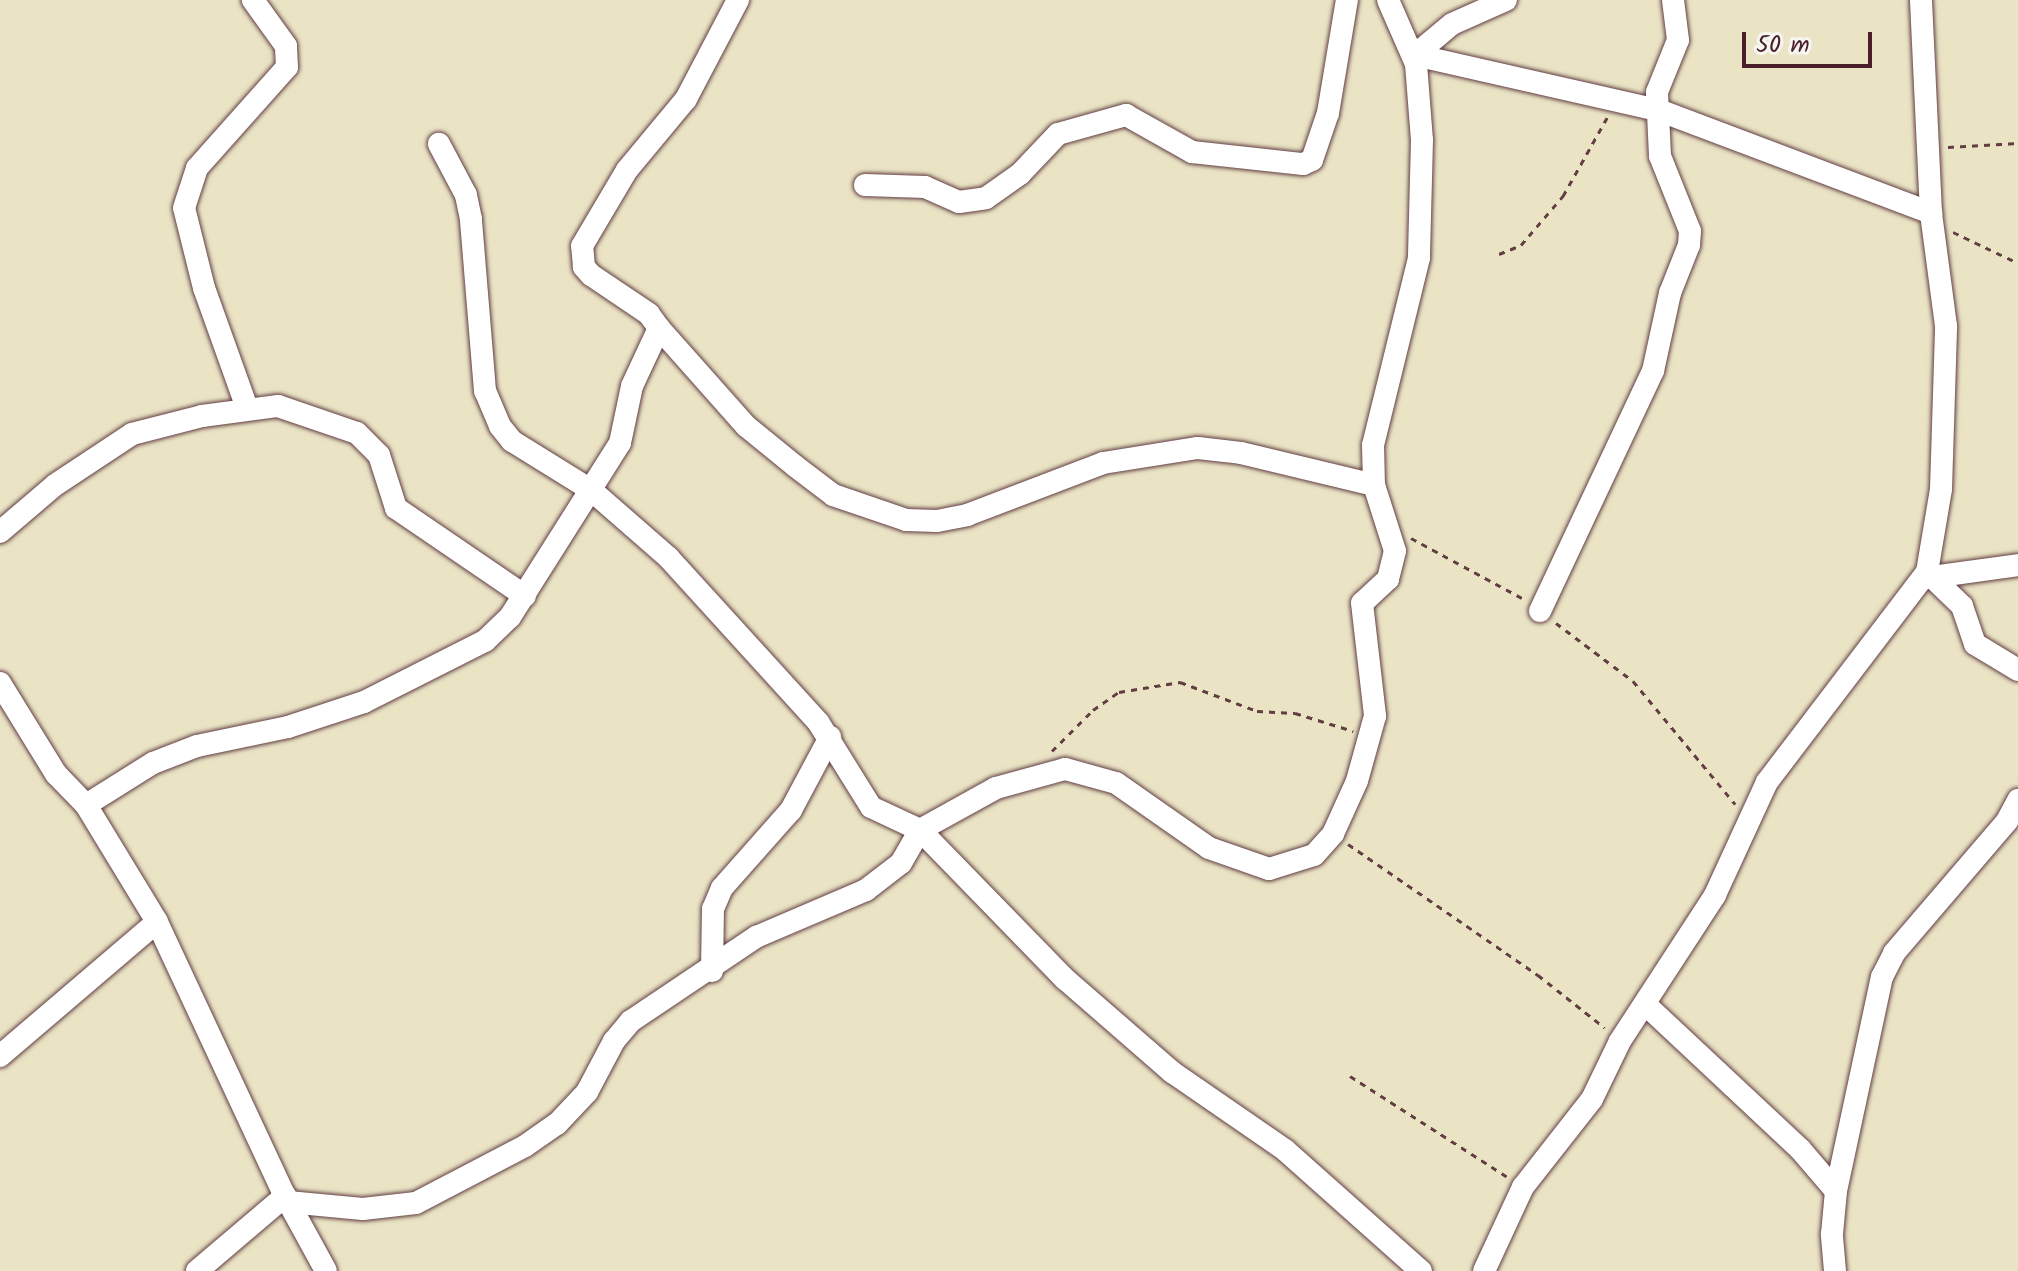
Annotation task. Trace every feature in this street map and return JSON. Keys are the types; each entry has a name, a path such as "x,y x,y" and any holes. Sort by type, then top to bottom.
{"street":[{"path":"247,408 204,288 184,208 197,168 287,67 286,46 253,0"},
{"path":"738,0 706,68 627,170 582,246 584,267 649,314 746,426 833,495 906,520 937,521 967,515 1103,463 1198,448 1374,485"},
{"path":"865,185 917,185 959,202 986,198 1020,174 1058,134 1126,115 1192,152 1303,164 1312,160 1328,113 1347,0"},
{"path":"197,1271 286,1199 363,1209 416,1203 442,1194 557,1124 595,1082 620,1031 712,971 756,937 866,890 890,874 920,830 996,788 1054,769 1103,777 1209,848 1269,869 1314,855 1333,834 1372,737 1375,693 1362,603 1393,571 1390,527 1374,485 1378,417 1419,258 1422,140 1415,55 1388,0"},
{"path":"1415,55 1452,24 1506,0"},
{"path":"1540,611 1653,371 1670,293 1689,245 1690,231 1660,156 1660,77 1678,40 1673,0"},
{"path":"1484,1271 1523,1187 1592,1099 1620,1041 1715,895 1767,782 1929,574 1941,489 1946,364 1932,217 1921,0"},
{"path":"1415,55 1661,111 1932,217"},
{"path":"439,144 466,195 491,411 512,441 591,490 723,614 830,737 871,807 920,830 1065,979 1172,1072 1285,1150 1421,1271"},
{"path":"86,805 153,763 197,746 288,727 364,702 485,641 525,596 620,443 632,386 659,328"},
{"path":"0,532 55,485 132,434 247,408 278,406 357,433 379,455 396,508 525,596"},
{"path":"1929,574 2018,565"},
{"path":"1929,574 1962,606 1975,644 2018,670"},
{"path":"0,683 56,774 86,805 157,922 286,1199 326,1271"},
{"path":"712,971 713,909 722,888 791,810 830,737"},
{"path":"1835,1271 1832,1234 1836,1191 1889,962 2007,821 2018,800"},
{"path":"0,1056 157,922"},
{"path":"1645,1004 1800,1149 1836,1191"}],"path":[{"path":"1499,254 1521,245 1563,196 1604,120 1635,104"},
{"path":"1928,149 2018,143"},
{"path":"1932,217 2018,263"},
{"path":"1390,527 1540,611 1633,681 1747,820"},
{"path":"1024,779 1093,710 1119,692 1147,684 1198,685 1257,711 1295,713 1372,737"},
{"path":"1333,834 1538,975 1620,1041"},
{"path":"1350,1076 1523,1187"}]}
